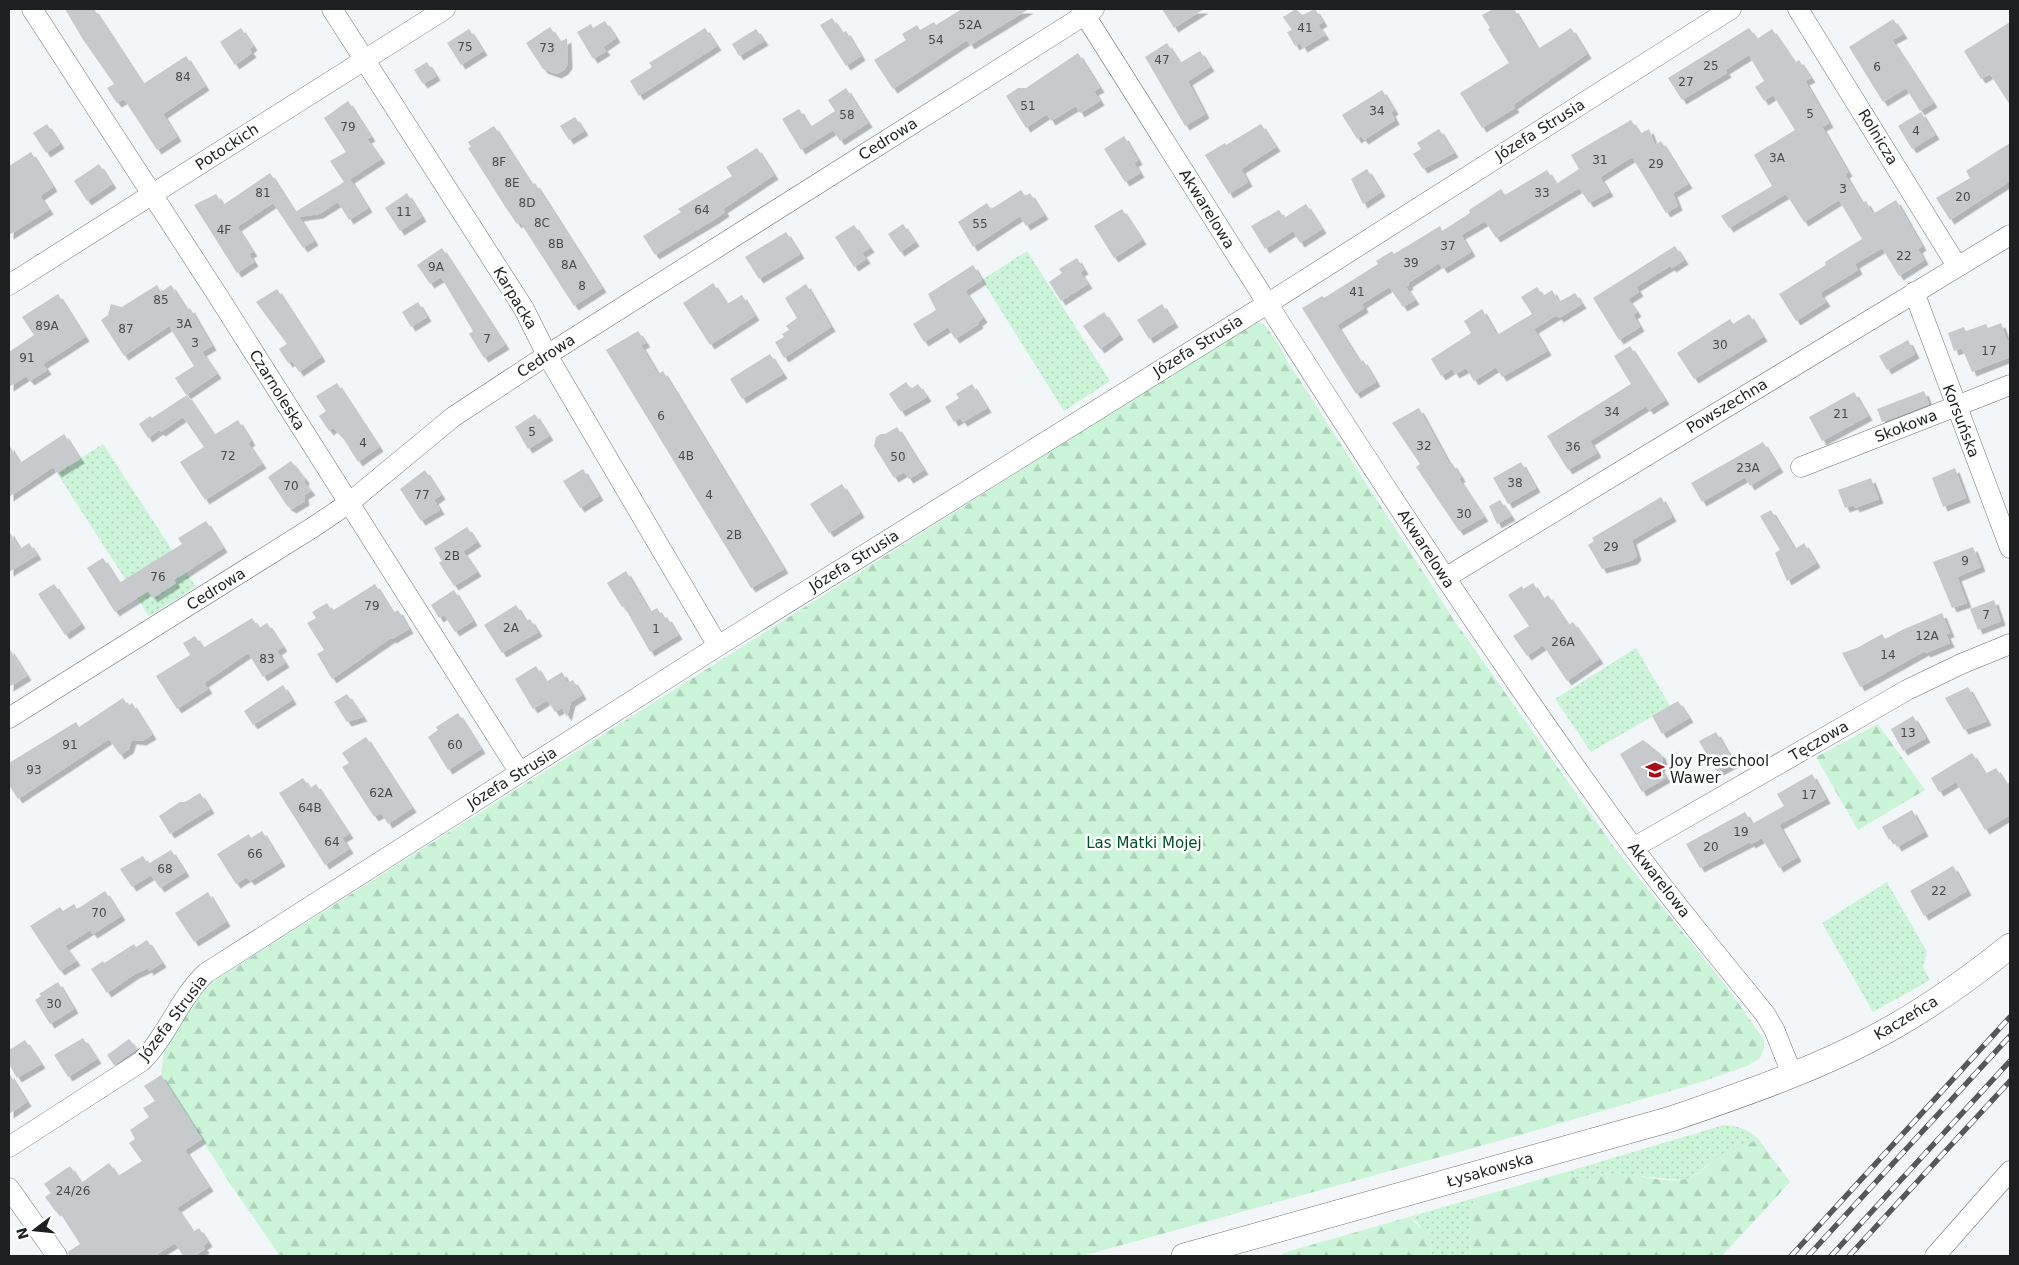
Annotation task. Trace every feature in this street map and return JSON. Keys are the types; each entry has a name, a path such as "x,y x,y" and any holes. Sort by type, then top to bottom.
{"street":[{"name":"Czarnoleska","path":"32,9 349,502 520,773"},
{"name":"Karpacka","path":"332,9 524,309 547,355 718,646"},
{"name":"Potockich","path":"9,285 445,9"},
{"name":"Józefa Strusia","path":"9,1146 142,1061 152,1050 181,1002 206,973 718,646 1267,304 1731,9"},
{"name":"Rolnicza","path":"1798,9 1957,266"},
{"name":"Akwarelowa","path":"1087,11 1267,304 1445,578 1633,848 1765,1014 1774,1029 1792,1074"},
{"name":"Cedrowa","path":"9,718 203,597 349,502 453,417 547,355 1087,11"},
{"name":"Powszechna","path":"1445,578 2010,235"},
{"name":"Korsuńska","path":"1914,292 2010,548"},
{"name":"Skokowa","path":"1801,467 2010,386"},
{"name":"Tęczowa","path":"1633,848 1907,690 1961,664 2010,644"},
{"name":"Kaczeńca","path":"1792,1074 1838,1055 1895,1026 1941,997 2010,946"},
{"name":"Łysakowska","path":"1184,1256 1671,1119 1792,1074"},
{"path":"1942,1253 2010,1171"},
{"path":"9,1188 57,1256"}],"green space":[{"path":"1027,251 1110,381 1064,411 982,280"},
{"name":"Las Matki Mojej","path":"1255,322 1264,324 1280,346 1286,359 1456,623 1614,847 1726,986 1764,1040 1764,1048 1760,1058 1747,1066 1701,1082 1520,1135 1082,1256 280,1256 231,1185 161,1075 164,1049 200,994 217,979"},
{"path":"103,444 196,587 149,616 57,473"},
{"path":"1636,648 1670,706 1591,752 1555,699"},
{"path":"1878,724 1925,790 1858,830 1816,757"},
{"path":"1887,882 1927,952 1923,967 1930,980 1873,1012 1822,923"},
{"path":"1724,1125 1743,1129 1759,1140 1742,1145 1726,1153 1684,1180 1606,1173 1584,1180 1575,1179 1566,1172"},
{"path":"1759,1140 1790,1182 1722,1256 1470,1256 1470,1219 1475,1198 1566,1172 1580,1179 1614,1173 1666,1180 1690,1178 1726,1152"},
{"path":"1475,1198 1470,1219 1470,1256 1432,1256 1431,1243 1417,1222 1409,1217"},
{"path":"1409,1217 1428,1235 1432,1256 1282,1256 1283,1253"}],"building":[{"path":"65,9 94,9 143,84 186,56 205,86 163,114 177,137 157,150 124,99 117,103 112,96 107,88 114,84 82,38"},
{"path":"962,9 1029,9 970,45 967,40 893,89 874,60 906,40 902,34 917,25 920,30 934,22 936,25"},
{"path":"1162,9 1204,9 1174,28"},
{"path":"1296,9 1302,15 1315,9 1323,22 1318,25 1325,35 1303,48 1300,43 1295,46 1287,32 1292,30 1283,17"},
{"path":"1493,9 1514,9 1538,49 1571,28 1587,54 1513,105 1515,108 1482,128 1460,93 1509,63 1488,29 1490,28 1482,15"},
{"path":"832,18 842,33 846,31 861,56 846,66 820,25"},
{"path":"1893,19 1903,34 1892,40 1933,103 1920,111 1906,88 1883,102 1849,47"},
{"path":"605,21 616,38 603,47 606,51 593,59 577,32 591,24 593,28"},
{"path":"2010,22 2010,105 1990,74 1981,79 1964,51"},
{"path":"550,27 560,42 567,38 568,64 564,70 557,74 543,69 526,43"},
{"path":"241,28 253,46 249,49 252,53 235,65 220,42"},
{"path":"705,28 717,46 639,96 630,81 652,67 649,63"},
{"path":"1749,28 1757,39 1772,29 1795,63 1799,60 1811,78 1805,81 1829,123 1822,127 1848,172 1845,174 1862,203 1866,201 1873,214 1896,200 1922,246 1918,249 1924,260 1899,276 1882,248 1855,264 1858,270 1820,293 1826,302 1796,321 1779,294 1826,265 1825,262 1862,239 1839,200 1804,222 1786,194 1729,228 1721,216 1772,186 1754,155 1795,130 1773,95 1764,101 1755,87 1764,81 1749,55 1725,70 1727,73 1682,100 1668,78"},
{"path":"469,29 483,51 461,65 447,43"},
{"path":"756,29 764,41 739,56 732,44"},
{"path":"1167,43 1180,63 1200,51 1210,67 1188,81 1205,114 1185,126 1145,57"},
{"path":"1078,53 1100,88 1094,91 1100,101 1080,113 1076,106 1051,121 1047,114 1026,128 1006,96 1018,88 1026,88"},
{"path":"427,62 436,76 423,84 414,70"},
{"path":"846,88 868,123 840,141 833,130 801,150 782,119 799,109 810,127 835,111 828,100"},
{"path":"1382,90 1394,110 1391,112 1395,120 1364,140 1361,136 1357,139 1342,115"},
{"path":"348,101 371,137 367,139 381,159 350,179 368,208 349,220 338,202 319,214 299,217 314,241 303,248 273,203 237,227 253,252 249,254 254,262 237,273 194,205 216,194 223,205 270,173 295,212 344,182 330,161 346,152 324,118"},
{"path":"1921,112 1935,135 1912,149 1898,126"},
{"path":"575,117 584,131 569,140 560,126"},
{"path":"1631,120 1640,134 1649,129 1655,145 1661,141 1688,184 1673,193 1678,206 1666,213 1632,157 1600,177 1609,192 1589,203 1579,188 1496,238 1485,221 1461,235 1471,252 1443,269 1439,263 1408,283 1409,285 1406,287 1415,300 1403,307 1389,287 1362,304 1364,308 1337,325 1360,362 1363,360 1376,382 1356,394 1302,308 1322,296 1324,298 1378,264 1376,261 1392,251 1394,254 1440,226 1442,231 1470,213 1469,210 1501,189 1505,195 1547,170 1556,184 1579,169 1571,155"},
{"path":"47,124 60,144 46,153 33,133"},
{"path":"1261,124 1276,147 1241,169 1248,182 1229,194 1205,155"},
{"path":"494,126 532,185 535,183 602,288 574,306 520,222 517,224 468,148 471,147 468,142"},
{"path":"1439,129 1454,153 1423,169 1413,154 1421,149 1417,143"},
{"path":"1124,136 1138,160 1134,163 1140,173 1125,182 1104,149"},
{"path":"2010,143 2010,181 1950,220 1936,198 1970,178 1966,171"},
{"path":"757,148 774,175 723,209 725,212 715,219 655,255 643,236 681,212 678,209 732,176 726,167"},
{"path":"31,152 53,187 40,196 49,210 9,235 9,166"},
{"path":"99,164 112,184 87,201 74,181"},
{"path":"1367,169 1381,192 1363,204 1351,179"},
{"path":"1021,190 1025,196 1030,193 1044,215 1026,226 1020,216 973,247 958,222 987,203 991,209"},
{"path":"407,193 422,217 400,231 385,208"},
{"path":"1306,204 1322,229 1300,243 1293,231 1265,249 1251,226 1279,210 1284,218"},
{"path":"1122,209 1142,240 1114,258 1094,226"},
{"path":"903,224 915,242 900,252 888,234"},
{"path":"854,225 870,248 862,253 866,259 854,267 835,237"},
{"path":"786,232 800,254 759,279 745,257"},
{"path":"1675,246 1684,260 1672,268 1670,266 1636,287 1639,292 1628,299 1637,312 1633,315 1640,327 1619,340 1593,298"},
{"path":"442,248 505,345 484,358 469,334 473,331 441,277 430,284 417,265"},
{"path":"1077,258 1084,270 1080,272 1088,284 1061,301 1049,282 1062,273 1059,269"},
{"path":"973,265 982,280 965,291 983,318 978,322 979,324 955,339 948,327 924,342 913,324 936,310 928,294"},
{"path":"713,283 727,304 742,295 755,316 710,345 683,303"},
{"path":"806,284 831,327 784,358 775,342 784,337 782,334 789,330 786,326 797,318 785,298"},
{"path":"157,285 161,292 171,285 187,310 190,308 212,346 202,352 217,374 186,395 175,378 194,366 169,326 124,356 101,320 108,315 111,304 122,307"},
{"path":"1537,287 1543,296 1552,290 1559,302 1575,293 1582,304 1559,318 1557,315 1534,329 1547,351 1502,377 1496,367 1474,381 1466,368 1455,374 1452,369 1441,376 1431,359 1471,333 1464,321 1482,309 1497,335 1532,314 1521,297"},
{"path":"277,289 321,357 299,372 292,361 288,363 279,349 287,344 256,302"},
{"path":"58,294 85,337 43,364 47,370 30,381 26,376 9,387 9,352 34,335 22,317"},
{"path":"418,302 427,317 411,327 402,312"},
{"path":"1162,304 1174,323 1149,339 1137,320"},
{"path":"1104,312 1119,335 1100,349 1083,326"},
{"path":"1749,314 1763,337 1694,379 1677,353 1730,319 1733,324"},
{"path":"2001,323 2007,341 2010,340 2010,357 1972,372 1962,348 1954,351 1948,333 1964,327 1966,331 1986,324 1988,328"},
{"path":"638,331 646,343 641,345 658,374 663,371 784,569 751,588 606,350"},
{"path":"1908,340 1915,354 1887,370 1879,356"},
{"path":"1630,346 1665,400 1649,410 1646,406 1590,441 1597,453 1568,470 1547,436 1631,384 1614,356"},
{"path":"770,354 783,374 742,399 730,379"},
{"path":"906,382 911,389 918,384 927,397 901,412 889,394"},
{"path":"337,383 379,447 358,462 343,438 333,428 329,431 319,416 326,411 316,396"},
{"path":"972,384 987,408 963,422 960,418 954,422 945,407 959,398 956,394"},
{"path":"1924,391 1929,404 1882,422 1877,409"},
{"path":"1854,392 1868,416 1822,441 1809,417"},
{"path":"187,395 214,435 238,420 251,441 248,443 262,464 205,500 180,462 204,447 183,417 161,432 159,430 148,438 139,424 150,416 152,418"},
{"path":"1419,408 1450,465 1452,463 1461,477 1459,479 1484,517 1459,531 1416,467 1420,464 1392,423"},
{"path":"535,414 549,436 528,449 515,427"},
{"path":"897,427 924,470 909,479 904,472 894,478 874,446 876,437"},
{"path":"64,434 80,459 57,473 53,467 9,497 9,445 20,463"},
{"path":"1763,442 1779,468 1750,486 1745,477 1702,502 1691,483"},
{"path":"291,461 305,479 304,482 311,491 304,495 305,501 292,509 287,506 268,477"},
{"path":"1521,462 1536,488 1508,504 1493,478"},
{"path":"1955,468 1966,498 1943,507 1932,478"},
{"path":"583,469 599,496 580,508 563,481"},
{"path":"425,470 441,495 434,500 440,510 421,521 400,489"},
{"path":"1871,478 1879,499 1855,508 1854,505 1845,508 1838,490"},
{"path":"842,484 860,513 829,533 810,504"},
{"path":"1661,497 1672,517 1632,540 1637,556 1633,560 1602,569 1588,545 1594,541 1592,538"},
{"path":"1500,500 1511,516 1497,524 1489,506"},
{"path":"1771,510 1795,549 1804,543 1816,563 1787,581 1775,553 1780,550 1760,516"},
{"path":"206,521 223,548 174,580 176,583 153,598 148,591 115,612 87,568 103,558 119,583 182,544 178,538"},
{"path":"467,527 477,542 463,551 477,572 454,586 439,563 442,561 434,548"},
{"path":"9,531 20,549 29,543 37,555 9,572"},
{"path":"1973,547 1981,567 1957,577 1967,603 1952,608 1933,562"},
{"path":"626,571 650,612 657,608 664,619 667,617 678,635 650,652 624,606 622,607 607,583"},
{"path":"1533,583 1543,599 1548,595 1568,625 1573,622 1599,659 1567,681 1543,645 1527,656 1513,636 1529,626 1508,595 1522,586 1523,589"},
{"path":"54,584 81,624 65,635 38,594"},
{"path":"375,584 393,613 398,610 409,629 391,638 332,679 317,654 324,650 307,623 316,618 312,612 327,603 332,611"},
{"path":"454,590 473,621 455,632 444,615 439,618 431,605"},
{"path":"1994,600 2001,621 1978,630 1970,609"},
{"path":"516,605 526,621 530,619 538,632 502,653 484,625"},
{"path":"1942,613 1950,633 1946,634 1950,643 1926,653 1925,651 1860,687 1842,653 1857,648 1882,634 1885,639"},
{"path":"252,618 259,628 267,623 283,647 277,651 285,663 263,677 248,653 204,683 208,689 177,709 156,676 190,655 183,643 195,636 203,648"},
{"path":"9,648 27,676 9,687"},
{"path":"536,666 546,682 562,672 568,683 573,680 582,695 571,702 567,717 562,708 555,712 547,700 533,709 515,679"},
{"path":"283,685 292,700 253,725 244,711"},
{"path":"1968,687 1987,721 1964,730 1945,698"},
{"path":"347,694 363,717 347,722 334,702"},
{"path":"123,698 128,706 132,703 152,735 142,741 132,740 129,749 120,755 109,739 18,799 9,785 9,763 76,722 79,727"},
{"path":"1678,701 1689,718 1662,734 1652,716"},
{"path":"458,713 481,749 448,770 428,737 438,730 436,727"},
{"path":"1913,716 1926,738 1903,751 1891,729"},
{"path":"1716,732 1734,763 1717,772 1699,741"},
{"path":"366,737 412,808 388,824 381,813 374,817 342,767 349,763 342,753"},
{"path":"1643,740 1661,754 1663,760 1660,768 1666,778 1642,792 1620,754"},
{"path":"1972,753 1985,774 1996,768 2006,784 2010,783 2010,815 1985,830 1956,782 1939,792 1931,778"},
{"path":"1812,774 1826,799 1779,825 1797,857 1779,868 1762,838 1751,844 1750,842 1700,868 1686,844 1745,812 1752,824 1784,806 1777,794"},
{"path":"303,778 310,788 316,784 349,834 342,838 349,849 325,865 279,793"},
{"path":"200,793 210,809 170,834 159,816 180,802 185,802"},
{"path":"1912,810 1924,832 1897,847 1892,838 1889,840 1882,827"},
{"path":"262,831 281,862 250,881 247,877 236,884 217,854 249,834 251,838"},
{"path":"171,850 185,872 160,888 151,875 132,887 120,869 143,856 148,864"},
{"path":"1953,866 1967,891 1924,916 1910,891"},
{"path":"105,891 121,916 93,934 90,930 65,946 76,961 60,971 30,926 60,907 63,911 74,904 77,909"},
{"path":"208,892 226,922 194,942 175,913"},
{"path":"147,940 162,963 149,971 148,968 135,974 107,993 91,969 134,944 136,947"},
{"path":"58,982 74,1009 50,1024 35,1000 41,996 39,994"},
{"path":"83,1038 97,1059 68,1077 54,1055"},
{"path":"129,1039 137,1049 114,1065 107,1055"},
{"path":"25,1040 41,1064 17,1078 9,1064 9,1050"},
{"path":"9,1073 27,1102 9,1114"},
{"path":"161,1075 202,1139 185,1150 209,1187 177,1208 193,1232 199,1228 208,1242 203,1246 205,1249 194,1256 183,1256 175,1243 154,1256 69,1256 68,1252 80,1244 58,1210 56,1212 45,1197 51,1193 44,1184 70,1166 81,1183 109,1163 118,1176 142,1161 129,1143 135,1139 130,1130 149,1117 143,1108 155,1101 144,1086"}],"railway":[{"path":"1791,1256 2010,1017"},
{"path":"1808,1256 2010,1036"},
{"path":"1831,1256 2010,1061"},
{"path":"1849,1256 2010,1081"}],"place":[{"name":"Joy Preschool Wawer","path":"1655,770"}]}
